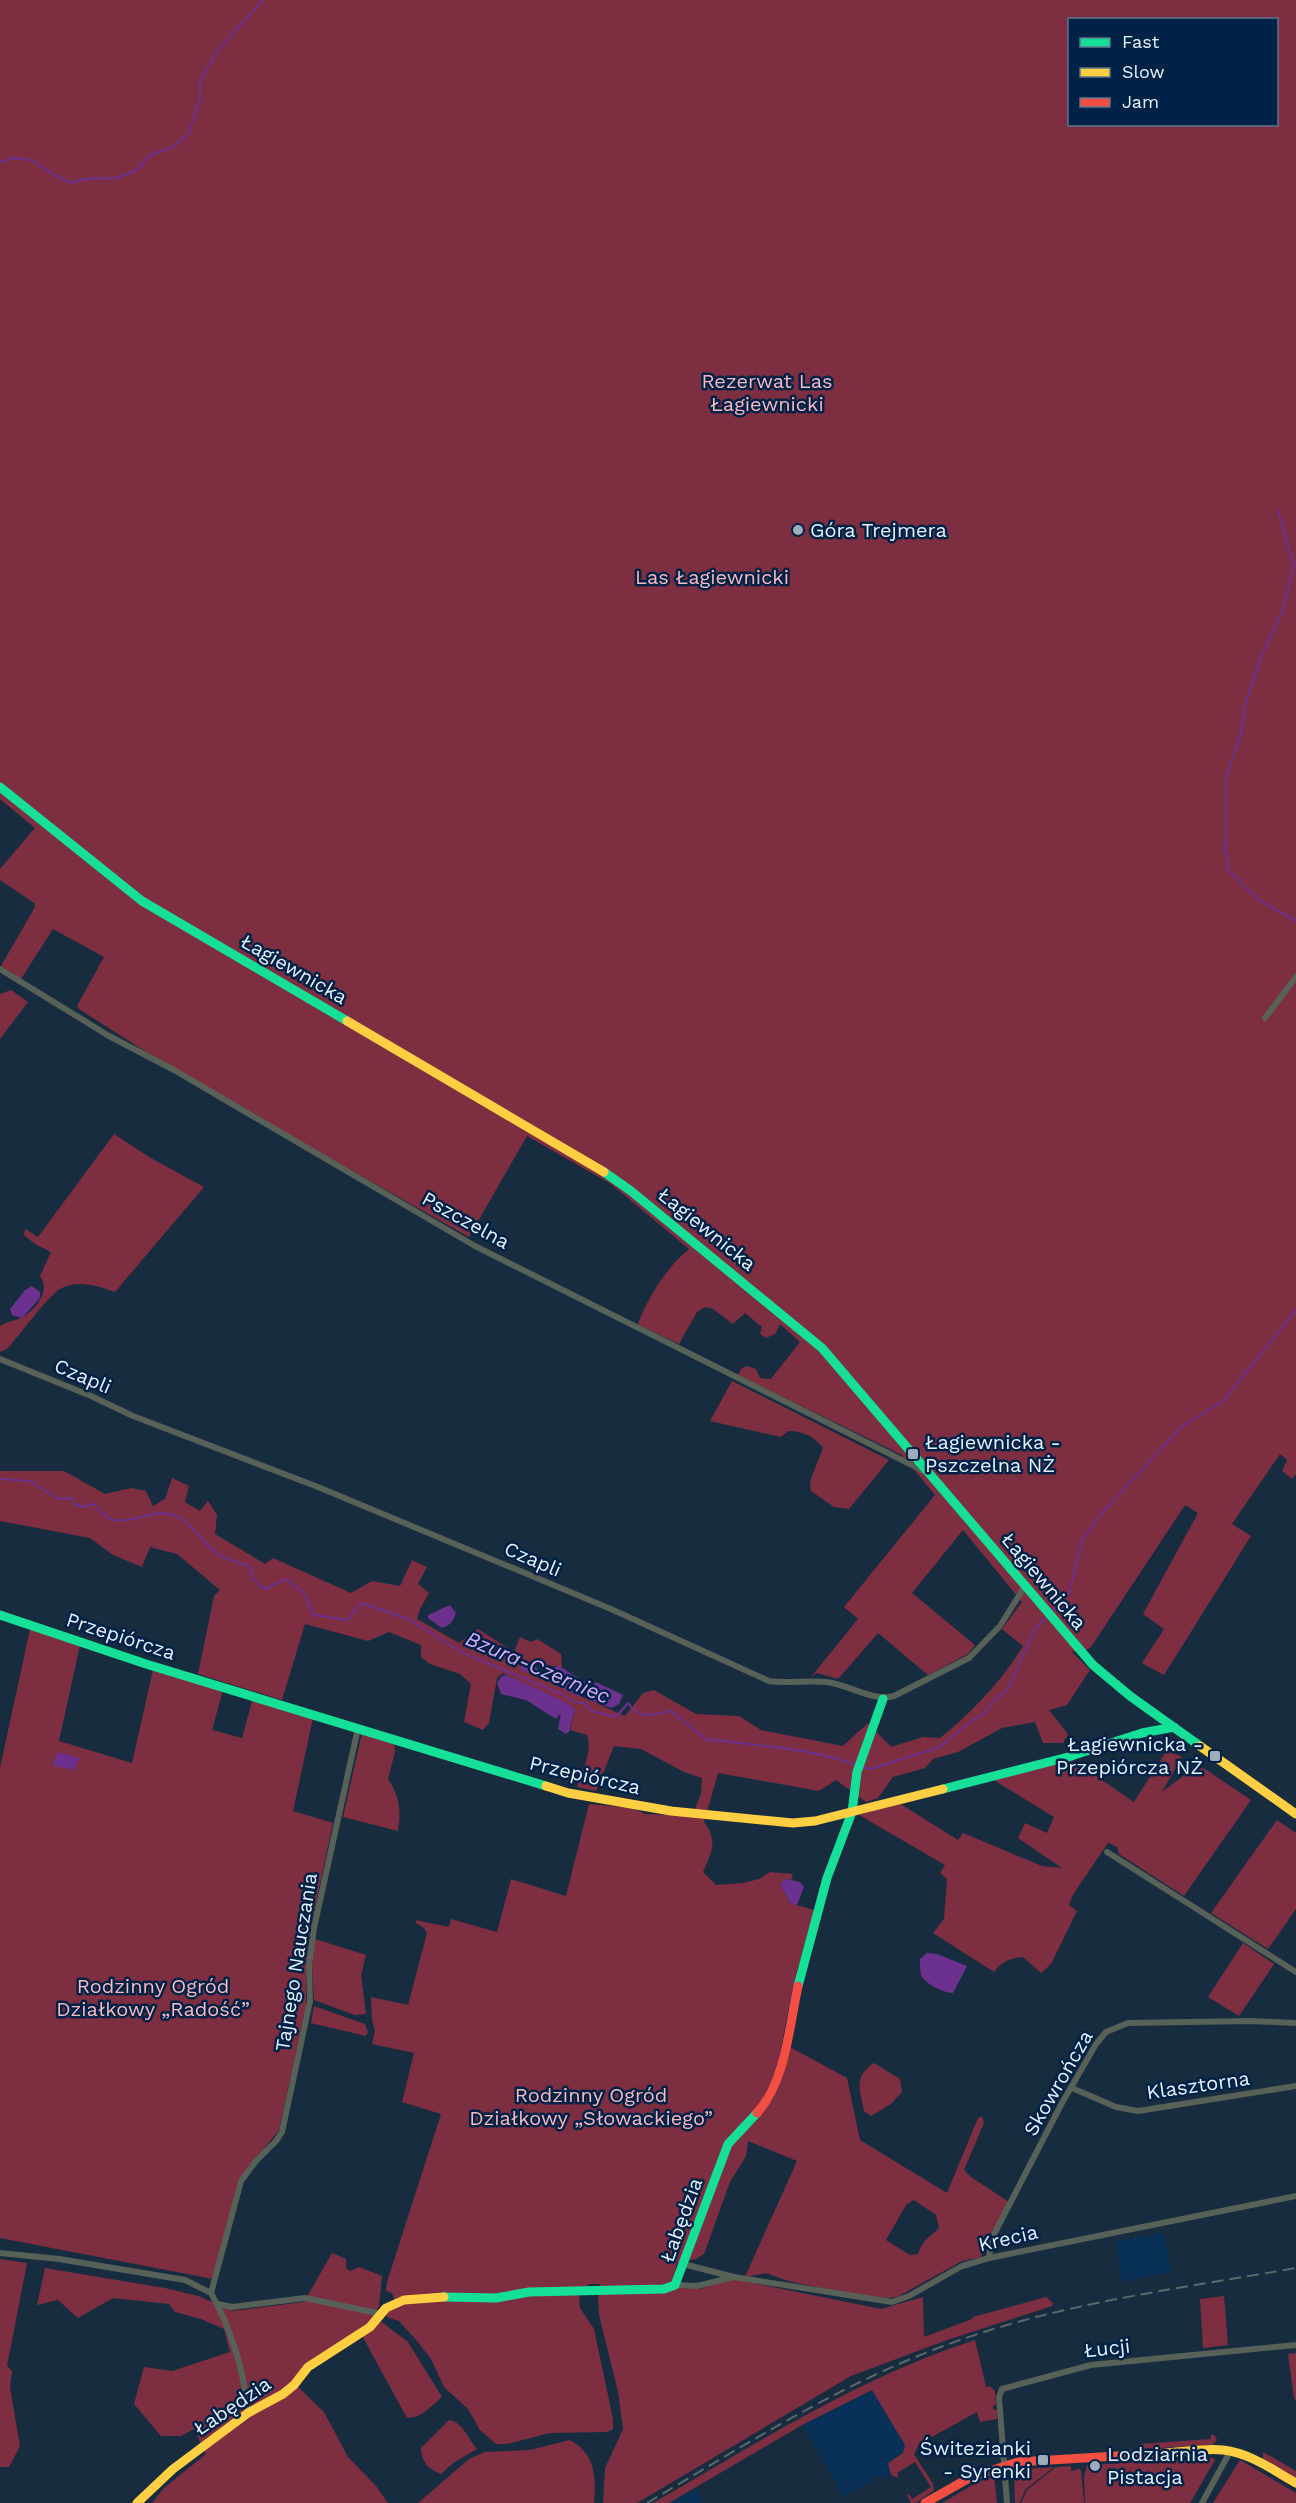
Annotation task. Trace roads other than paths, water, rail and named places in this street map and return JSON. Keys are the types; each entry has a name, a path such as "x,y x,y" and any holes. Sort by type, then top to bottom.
{"street":[{"name":"Łagiewnicka","path":"0,787 142,900 619,1182 812,1338 831,1357 1085,1657 1108,1679 1296,1814"},
{"name":"Pszczelna","path":"0,969 109,1036 182,1075 475,1246 930,1474"},
{"path":"1265,1018 1296,977"},
{"name":"Czapli","path":"0,1359 91,1396 132,1416 318,1487 610,1609 769,1681 826,1682 883,1699"},
{"path":"883,1699 969,1658 1000,1626 1025,1586"},
{"name":"Przepiórcza","path":"0,1615 146,1664 568,1792 671,1811 793,1823 815,1821 852,1812 1068,1757 1142,1733 1174,1727"},
{"name":"Łabędzia","path":"137,2503 173,2469 248,2413 283,2394 294,2385 308,2367 370,2327 386,2308 404,2300 441,2297 496,2298 529,2292 664,2289 675,2285 728,2144 759,2113 772,2092 785,2054 797,1992 827,1878 852,1812 857,1772 883,1699"},
{"name":"Tajnego Nauczania","path":"212,2292 241,2181 282,2132 310,2001 309,1966 314,1928 358,1728"},
{"path":"1107,1852 1296,1972"},
{"name":"Skowrończa","path":"989,2258 991,2240 1062,2103 1106,2032 1124,2023 1175,2021 1296,2023"},
{"name":"Klasztorna","path":"1072,2088 1116,2108 1138,2111 1296,2086"},
{"name":"Krecia","path":"683,2264 734,2277 885,2302 909,2296 962,2266 989,2258 1296,2196"},
{"path":"0,2253 59,2259 185,2280 212,2292 234,2343 245,2386 248,2413"},
{"name":"Krecia","path":"675,2285 697,2286 734,2277"},
{"path":"218,2304 232,2307 305,2298 382,2314"},
{"name":"Łucji","path":"1004,2465 999,2397 1002,2388 1091,2365 1296,2345"},
{"path":"925,2503 963,2480 1004,2465 1043,2460 1215,2449 1232,2450 1247,2455 1296,2483"},
{"path":"1202,2503 1232,2450"},
{"path":"1004,2465 1007,2503"}],"waterway":[{"path":"0,162 14,158 31,160 72,183 84,179 117,178 137,170 150,155 173,147 189,133 200,99 200,81 218,50 263,0"},
{"path":"1278,510 1294,566 1282,612 1261,657 1245,705 1241,734 1226,776 1226,842 1223,849 1227,854 1228,870 1257,899 1296,921"},
{"name":"Bzura-Czerniec","path":"1052,1611 1069,1593 1082,1540 1102,1513 1181,1427 1223,1401 1296,1310"},
{"name":"Bzura-Czerniec","path":"0,1479 30,1481 58,1499 72,1498 75,1504 82,1507 94,1504 110,1519 126,1520 162,1513 178,1517 191,1526 219,1555 250,1566 253,1579 265,1589 286,1579 303,1592 314,1615 347,1620 361,1603 408,1619 463,1653 562,1694 574,1702 584,1703 592,1711 616,1717 628,1703 637,1712 647,1715 671,1711 707,1740 803,1751 856,1765"},
{"name":"Bzura-Czerniec","path":"861,1767 870,1769 940,1747 970,1722 985,1713 993,1701 1008,1689 1034,1630 1048,1615"}],"railway":[{"path":"647,2503 761,2435 838,2393 878,2373 960,2340 1084,2306 1296,2268"}],"place":[{"name":"Góra Trejmera","path":"798,530"},
{"name":"Łagiewnicka - Pszczelna NŻ","path":"913,1454"},
{"name":"Łagiewnicka - Przepiórcza NŻ","path":"1215,1756"},
{"name":"Świtezianki - Syrenki","path":"1043,2460"},
{"name":"Lodziarnia Pistacja","path":"1095,2466"}],"park label":[{"name":"Rezerwat Las Łagiewnicki","path":"767,392"},
{"name":"Las Łagiewnicki","path":"712,577"},
{"name":"Rodzinny Ogród Działkowy „Radość”","path":"153,1998"},
{"name":"Rodzinny Ogród Działkowy „Słowackiego”","path":"591,2106"}]}
